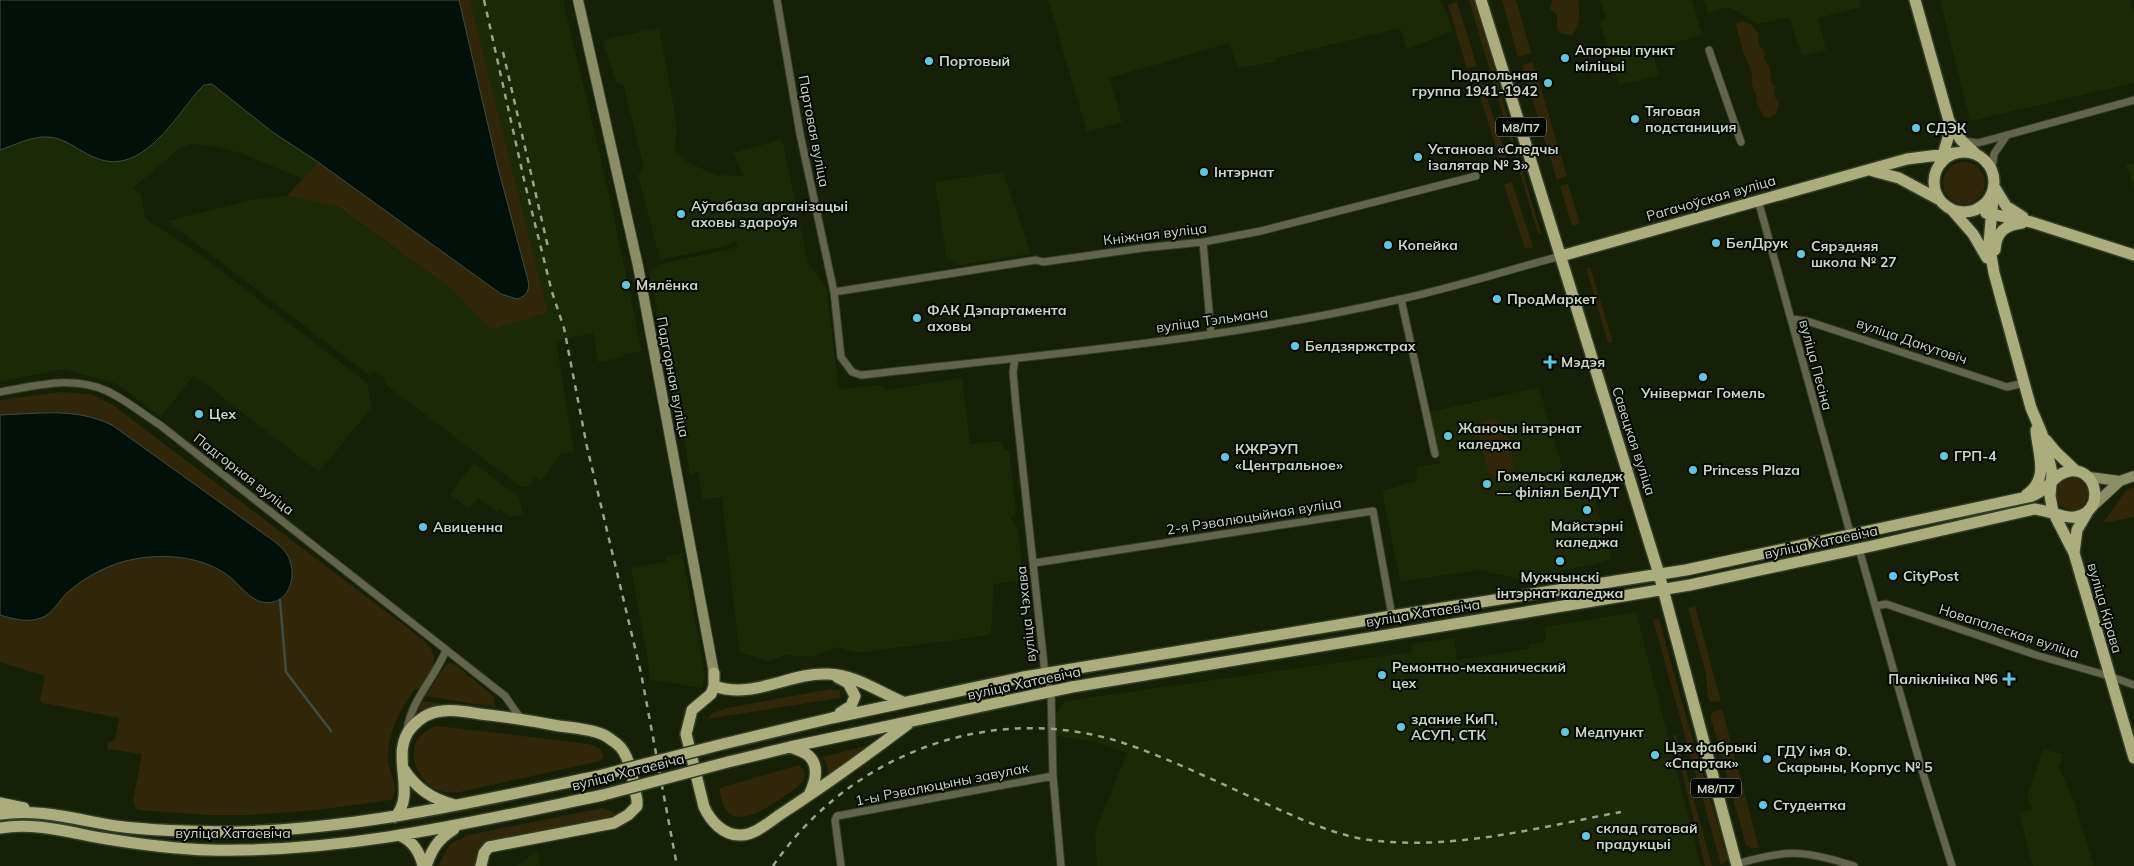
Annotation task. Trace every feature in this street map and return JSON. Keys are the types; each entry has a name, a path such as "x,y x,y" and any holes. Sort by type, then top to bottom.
{"main road":[{"name":"Савецкая вуліца","path":"1481,0 1664,590 1737,865"},
{"path":"1915,0 1949,126 1947,156 1937,169 1934,184 1938,198"},
{"path":"1949,126 1961,140 1977,148 1992,170 1994,188 1989,243 1994,273 2034,418 2042,476 2037,486 2022,497"},
{"path":"1920,156 1942,141 1949,126"},
{"path":"1947,156 1977,148"},
{"name":"Рагачоўская вуліца","path":"1561,256 1920,156 1947,156"},
{"path":"1869,170 1899,178 1938,198 1952,210 1980,242 1994,273"},
{"path":"1952,210 1963,213 1974,211 1984,206 1991,198 1994,188"},
{"path":"1994,188 2006,206 2031,222"},
{"path":"1974,211 2031,222 2134,255"},
{"path":"1994,273 1995,241 1999,233 2011,224 2031,222"},
{"path":"2034,418 2042,434 2056,452 2076,471 2089,477 2096,492 2091,508 2082,515 2074,517 2053,512 2050,496 2050,464 2042,434"},
{"path":"2051,483 2059,474 2067,471 2076,471"},
{"name":"вуліца Хатаевіча","path":"0,814 42,813 115,826 237,832 300,828 395,817 598,776 832,718 1045,674 1659,574 1851,536 2039,494 2051,483"},
{"name":"вуліца Кірава","path":"2074,553 2077,530 2091,508"},
{"name":"вуліца Хатаевіча","path":"0,828 31,826 139,844 210,850 304,848 401,836 603,795 790,747 1051,692 1399,632 1664,590 1859,549 2034,509 2053,512"},
{"name":"вуліца Кірава","path":"2053,512 2074,553 2134,758"},
{"path":"714,673 714,686 711,694 692,710 686,734 708,816 726,832 734,835 751,833 808,797 912,721"},
{"path":"714,686 725,690 749,690 826,674 846,675 903,702"},
{"path":"826,674 848,683 855,696 852,706 832,718"},
{"path":"395,817 400,810 403,797 402,748 407,734 423,718 443,711 458,711 521,719 587,731 604,736 624,751 637,800 637,806 628,815 614,823 489,847 484,853 481,866"},
{"path":"790,747 809,756 815,766 816,778 808,797"},
{"path":"402,765 413,782 424,792 438,800 457,806"},
{"path":"0,803 42,813"},
{"path":"425,866 433,847 461,825"},
{"path":"401,836 410,841 416,848 425,866"}],"street":[{"name":"Падгорная вуліца","path":"578,0 638,266 714,673"},
{"name":"Партовая вуліца","path":"776,0 800,134 834,292 841,358 852,372 861,375"},
{"path":"1709,50 1741,142"},
{"path":"1977,148 2008,135 2134,100"},
{"path":"1992,170 1994,154 2008,135"},
{"name":"Кніжная вуліца","path":"834,292 1036,260 1044,262 1143,248 1203,242 1292,224 1476,176"},
{"name":"вуліца Песіна","path":"1758,200 1851,536"},
{"path":"1203,242 1211,333"},
{"name":"вуліца Тэльмана","path":"861,375 1015,359 1289,321 1401,299 1561,256"},
{"path":"1401,299 1435,454"},
{"name":"вуліца Дакутовіч","path":"1791,319 1807,321 2007,387 2024,383"},
{"name":"вуліца Чэхава","path":"1015,359 1013,372 1045,674 1051,692 1053,776 1061,866"},
{"name":"Падгорная вуліца","path":"0,392 50,383 73,382 94,386 117,397 160,425 505,696 521,719"},
{"path":"2091,508 2120,481 2134,476"},
{"path":"2089,477 2120,481"},
{"name":"2-я Рэвалюцыйная вуліца","path":"1034,563 1372,510 1392,616"},
{"path":"1859,549 1921,767 1952,866"},
{"name":"Новапалеская вуліца","path":"1876,606 1886,604 2134,685"},
{"path":"407,734 413,709 440,666 446,650"},
{"name":"1-ы Рэвалюцыны завулак","path":"841,866 835,822 836,817 1053,776"},
{"path":"1737,865 1772,854 1794,852 1824,856 1854,866"}],"shaded area":[{"path":"0,0 459,0 497,164 528,280 529,287 527,292 517,299 501,294 318,162 271,131 212,84 204,85 200,89 156,141 143,152 128,159 113,162 96,158 61,140 48,137 30,139 0,150"},
{"path":"459,0 470,0 548,312 491,330 449,287 337,206 287,196 318,162 501,294 528,280 497,164"},
{"path":"470,0 563,0 609,194 642,351 625,354 621,358 598,362 593,333 556,341 574,452 561,454 541,480 534,478 530,486 521,487 386,385 384,378 375,371 370,376 167,221 255,199 287,196 309,199 336,206 449,287 491,330 548,311"},
{"path":"1048,0 1441,0 1453,31 1407,49 1400,28 1277,58 1276,62 1238,68 1229,43 1110,78 1122,122 1087,132"},
{"path":"1469,0 1476,0 1513,139 1541,233 1538,234"},
{"path":"1502,0 1516,0 1531,53 1518,57"},
{"path":"1552,0 1578,0 1579,18 1572,35 1560,33 1557,29 1557,14 1550,10"},
{"path":"1600,0 1692,0 1702,35 1652,49 1659,76 1619,85 1600,22 1606,19"},
{"path":"1704,0 1859,0 1862,7 1818,18 1826,50 1802,56 1789,17 1758,24 1729,7 1708,13"},
{"path":"1940,0 2130,0 2134,15 2134,83 1970,121"},
{"path":"1457,2 1477,66 1467,69 1448,5"},
{"path":"1742,21 1752,25 1759,34 1758,43 1765,53 1764,58 1770,68 1771,83 1775,87 1774,95 1779,104 1776,114 1770,118 1764,117 1756,102 1757,96 1752,85 1752,72 1743,52 1736,24"},
{"path":"659,28 677,131 674,150 686,162 717,175 744,176 733,153 782,139 808,263 826,286 839,389 882,385 887,390 962,378 970,444 998,441 1004,445 1003,448 1009,451 1016,512 1011,519 1018,528 1023,580 994,584 991,635 858,653 838,647 812,657 785,655 769,661 739,652 722,497 703,500 698,472 690,475 681,417 679,417 649,273 660,264 738,247 735,241 726,246 660,260 638,175 644,169 624,86 616,82 603,42 610,38"},
{"path":"1533,62 1567,176 1557,180 1522,65"},
{"path":"1479,73 1507,160 1501,162 1473,75"},
{"path":"208,84 216,86 271,131 318,162 303,179 240,153 218,147 191,144 180,148 133,188 140,193 146,219 202,256 368,384 371,408 319,472 194,375 161,417 117,384 63,369 0,382 0,150 31,139 48,137 65,141 100,160 129,159 146,149 163,135 200,89"},
{"path":"1968,162 1976,165 1982,171 1985,183 1982,195 1976,201 1960,204 1952,201 1946,195 1943,179 1946,171 1952,165"},
{"path":"2134,163 2134,188 2126,165"},
{"path":"1003,172 1031,254 959,265 946,255 935,182"},
{"path":"1512,182 1533,247 1525,249 1504,185"},
{"path":"1568,184 1580,223 1572,226 1560,186"},
{"path":"1590,267 1613,342 1608,343 1586,268"},
{"name":"Гомельскі каледж — філіял БелДУТ","path":"1539,387 1570,493 1592,487 1611,559 1592,565 1520,579 1479,570 1400,582 1382,491 1416,481 1417,467 1440,463 1430,412"},
{"path":"62,392 91,394 113,405 428,644 434,657 432,668 420,689 415,689 404,705 390,739 388,758 395,791 391,800 316,810 249,815 208,815 138,810 133,800 142,754 107,749 108,743 115,740 119,718 43,703 40,700 45,676 0,662 0,400"},
{"path":"77,414 95,418 112,425 271,539 289,557 292,577 288,591 277,601 262,602 249,595 220,570 209,565 185,558 147,557 108,567 91,576 68,592 52,610 41,618 26,620 0,615 0,415"},
{"path":"1490,419 1496,420 1501,424 1510,449 1513,471 1512,475 1505,481 1495,479 1489,474 1478,435 1481,423"},
{"path":"474,463 519,497 523,514 510,517 499,509 497,512 478,498 469,509 450,494"},
{"path":"2072,478 2083,483 2088,494 2083,505 2072,510 2061,505 2056,494 2061,483"},
{"path":"2134,487 2134,517 2103,523 2126,490"},
{"path":"682,553 705,675 702,688 649,679 650,673 631,568 666,562 666,556"},
{"path":"1695,606 1721,701 1710,702 1708,697 1706,674 1688,608"},
{"path":"1636,612 1701,866 1097,866 1095,831 1127,753 1095,742 1055,736 1055,715 1065,701 1412,652 1411,644 1454,638 1457,660 1529,649 1529,644 1546,641 1545,627"},
{"path":"1659,618 1728,860 1721,865 1653,620"},
{"path":"450,663 457,666 494,697 495,707 425,696 446,665"},
{"path":"830,689 840,690 840,698 707,719 711,714 727,708"},
{"path":"422,701 442,704 417,711"},
{"path":"1722,709 1759,848 1751,848 1746,845 1711,718 1712,712"},
{"path":"438,726 589,744 600,749 604,757 600,761 460,792 445,792 432,787 422,778 416,766 414,754 416,742 424,732"},
{"path":"1673,735 1676,735 1712,866 1705,866"},
{"path":"867,746 828,775 827,765 822,757"},
{"path":"2043,749 2063,754 2059,768 2074,801 2094,866 2033,866 2019,814 2032,809 2027,798"},
{"path":"799,765 804,770 802,782 771,805 751,815 741,817 733,815 726,810 719,788"},
{"path":"603,808 613,812 614,815 605,819 485,844 477,854 477,866 438,866 450,844 468,835"},
{"path":"538,851 540,866 516,866"}],"waterway":[{"path":"280,600 286,672 331,731"}],"railway":[{"path":"484,0 525,184 552,292 564,328 587,447 641,673 677,866"},
{"path":"503,52 548,247"},
{"path":"773,866 806,826 844,791 887,764 933,744 982,732 1033,728 1084,733 1135,747 1183,766 1315,825 1356,838 1401,843 1465,840 1496,836 1621,812"}],"place":[{"name":"Апорны пункт міліцыі","path":"1565,58"},
{"name":"Портовый","path":"929,61"},
{"name":"Подпольная группа 1941-1942","path":"1548,83"},
{"name":"Тяговая подстаниция","path":"1635,119"},
{"name":"СДЭК","path":"1916,128"},
{"name":"Установа «Следчы ізалятар № 3»","path":"1418,157"},
{"name":"Інтэрнат","path":"1204,172"},
{"name":"Аўтабаза арганізацыі аховы здароўя","path":"681,214"},
{"name":"БелДрук","path":"1716,243"},
{"name":"Копейка","path":"1388,245"},
{"name":"Сярэдняя школа № 27","path":"1801,254"},
{"name":"Мялёнка","path":"626,285"},
{"name":"ПродМаркет","path":"1497,299"},
{"name":"ФАК Дэпартамента аховы","path":"917,318"},
{"name":"Белдзяржстрах","path":"1295,346"},
{"name":"Мэдэя","path":"1550,362"},
{"name":"Універмаг Гомель","path":"1703,377"},
{"name":"Цех","path":"199,414"},
{"name":"Жаночы інтэрнат каледжа","path":"1448,436"},
{"name":"ГРП-4","path":"1944,456"},
{"name":"КЖРЭУП «Центральное»","path":"1225,457"},
{"name":"Princess Plaza","path":"1693,470"},
{"name":"Гомельскі каледж — філіял БелДУТ","path":"1487,484"},
{"name":"Майстэрні каледжа","path":"1587,510"},
{"name":"Авиценна","path":"423,527"},
{"name":"Мужчынскі інтэрнат каледжа","path":"1560,561"},
{"name":"CityPost","path":"1893,576"},
{"name":"Ремонтно-механический цех","path":"1382,675"},
{"name":"Паліклініка №6","path":"2009,679"},
{"name":"здание КиП, АСУП, СТК","path":"1401,727"},
{"name":"Медпункт","path":"1565,732"},
{"name":"Цэх фабрыкі «Спартак»","path":"1655,755"},
{"name":"ГДУ імя Ф. Скарыны, Корпус № 5","path":"1767,759"},
{"name":"Студентка","path":"1763,805"},
{"name":"склад гатовай прадукцыі","path":"1586,836"}]}
